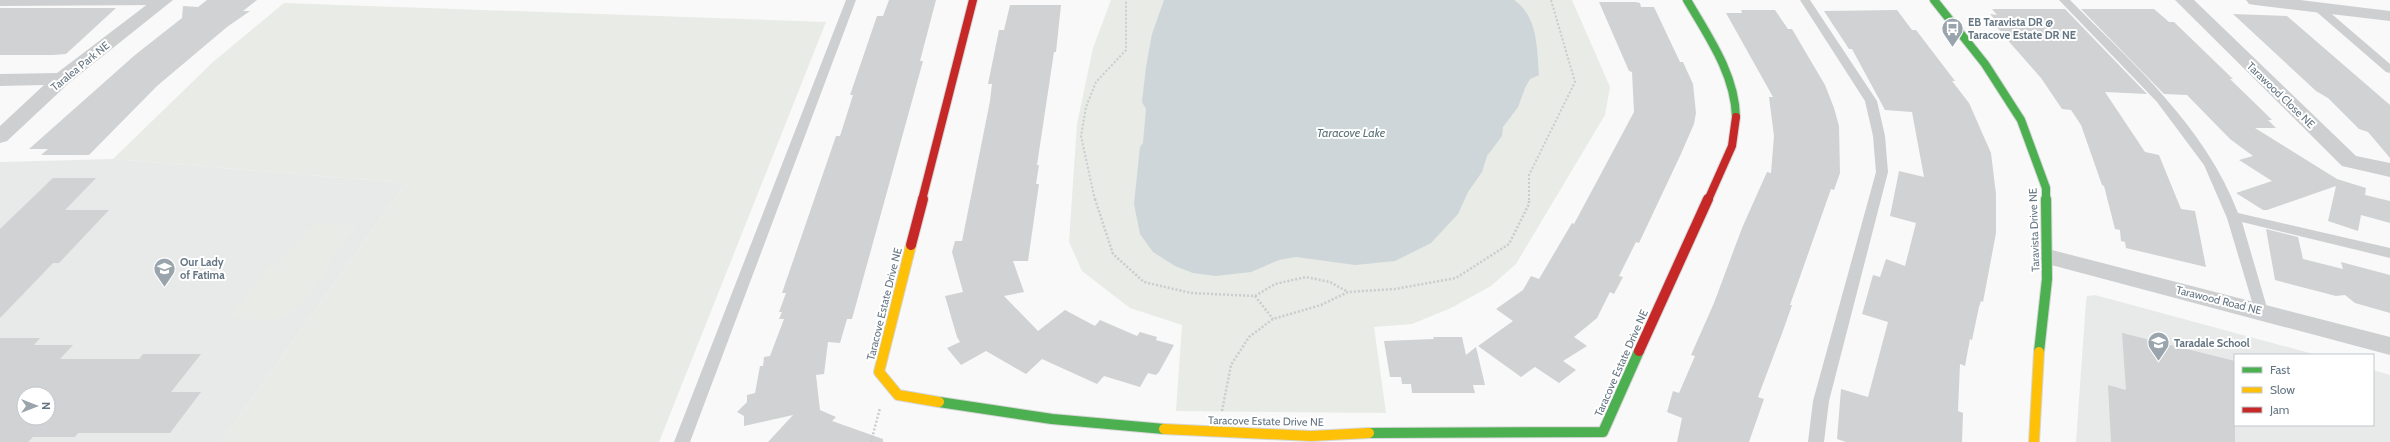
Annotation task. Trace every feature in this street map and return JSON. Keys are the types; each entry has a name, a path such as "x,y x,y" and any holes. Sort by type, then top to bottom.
{"street":[{"name":"Taracove Estate Drive NE","path":"973,0 879,372 898,396 1058,421 1265,438 1312,439 1346,433 1603,432 1732,146 1736,107 1726,72 1687,0"},
{"name":"Taravista Drive NE","path":"1934,0 1985,64 2021,120 2046,188 2048,256 2047,279 2037,367 2034,442"},
{"name":"Tarawood Close NE","path":"2184,0 2350,161 2390,170"},
{"path":"2255,0 2316,6 2390,16"},
{"name":"Taralea Park NE","path":"0,137 62,79 163,1"},
{"path":"0,80 62,79"},
{"name":"Tarawood Road NE","path":"2048,256 2390,346"}],"lane":[{"path":"682,442 851,0"},
{"path":"1805,0 1871,101 1879,136 1882,172 1821,401 1816,442"},
{"path":"2064,0 2184,126 2211,166 2234,216 2260,311"},
{"path":"0,3 163,1"},
{"path":"2316,6 2390,70"},
{"path":"2234,216 2390,253"}],"path":[{"path":"1126,0 1126,50 1096,82 1086,107 1082,136 1097,209 1112,254 1144,282 1191,293 1255,296 1275,284 1306,278 1330,282 1348,292"},
{"path":"1221,415 1231,365 1249,337 1273,319 1321,306 1348,292 1396,289 1456,278 1509,244 1529,204 1529,175 1575,82 1551,0"},
{"path":"1255,296 1273,319"},
{"path":"871,442 879,409 892,387"}],"shaded area":[{"path":"1111,0 1572,0 1610,87 1605,115 1516,264 1491,286 1451,308 1412,324 1374,327 1386,413 1176,411 1182,325 1130,308 1082,271 1069,242 1077,124 1093,48"},
{"path":"284,3 826,22 659,442 221,442 406,183 113,159 213,62"},
{"name":"Our Lady of Fatima","path":"113,159 406,183 221,442 0,442 0,162"},
{"path":"315,224 354,225 356,229 325,266 331,267 303,304 274,321 228,318 270,266 276,266 309,228"},
{"name":"Taradale School","path":"2095,295 2313,354 2234,354 2234,426 2374,426 2374,370 2390,375 2390,442 2076,442 2087,296"}],"water":[{"name":"Taracove Lake","path":"1164,0 1514,0 1528,15 1532,24 1537,44 1539,75 1530,79 1518,107 1503,127 1502,136 1487,156 1482,172 1468,192 1458,214 1431,243 1395,261 1355,265 1296,257 1279,260 1251,272 1216,276 1193,273 1175,266 1153,252 1140,234 1134,204 1140,147 1143,143 1146,109 1142,102 1146,67 1152,34"}],"building":[{"path":"207,0 257,0 243,11 250,11 227,27 157,86 89,155 41,155 48,149 29,149 135,55 182,18 183,6 198,7"},
{"path":"889,0 936,0 920,61 923,61 852,319 847,319 840,343 828,342 824,374 816,375 820,410 836,417 832,421 883,439 883,442 768,442 793,415 744,426 744,416 737,412 747,402 747,395 755,393 760,366 763,366 764,357 770,356 784,319 779,319 782,312 779,312 786,293 782,293 836,136 840,136 853,95 850,95 877,16 883,16"},
{"path":"1599,2 1635,2 1640,3 1641,7 1654,7 1680,62 1683,62 1693,84 1696,113 1694,124 1680,156 1639,243 1636,242 1619,276 1623,277 1614,294 1610,292 1597,318 1574,337 1587,346 1563,361 1576,370 1559,383 1535,367 1521,377 1478,346 1513,321 1496,309 1523,290 1531,276 1539,279 1572,223 1574,224 1634,112 1632,72 1629,71"},
{"path":"1010,5 1061,5 1056,52 1054,52 1037,165 1039,165 1036,184 1039,184 1028,261 1013,261 1024,292 1004,296 1038,331 1065,310 1095,326 1100,320 1137,336 1140,332 1157,337 1156,340 1174,345 1159,372 1156,375 1148,373 1140,387 1104,376 1097,384 1042,359 1026,374 986,351 961,365 947,348 960,342 957,337 945,296 963,292 952,252 955,241 962,241 990,101 992,84 988,84 999,30 1004,30"},
{"path":"0,8 116,8 66,54 0,55"},
{"path":"1992,9 2065,9 2147,94 2105,92 2145,152 2159,155 2181,209 2195,211 2206,267 2126,248 2125,242 2121,241 2120,230 2115,229 2104,186 2102,185 2081,125 2071,110 2062,109 2041,78 1993,22 1997,22 1990,14 1997,15"},
{"path":"2081,9 2154,9 2169,22 2174,22 2233,79 2230,79 2272,120 2268,120 2276,128 2255,128 2337,179 2366,188 2365,195 2390,201 2390,223 2361,215 2358,231 2328,221 2336,186 2267,210 2263,210 2236,193 2272,181 2239,160 2253,156 2230,139 2187,95 2164,94"},
{"path":"1741,10 1775,10 1788,29 1792,29 1825,85 1834,108 1839,126 1840,173 1834,190 1831,189 1790,305 1792,305 1784,328 1758,397 1764,399 1749,442 1677,442 1682,418 1667,412 1673,391 1679,393 1695,356 1691,355 1714,303 1742,228 1767,172 1771,173 1774,136 1769,97 1773,97 1726,13 1742,13"},
{"path":"1897,10 1912,30 1916,30 1955,81 1952,81 1969,103 1991,153 1996,194 1996,233 1983,302 1981,301 1979,307 1972,340 1970,339 1965,366 1960,364 1958,411 1963,413 1962,442 1846,442 1837,439 1841,389 1868,397 1888,322 1862,314 1873,275 1880,277 1886,259 1905,266 1916,223 1890,216 1899,171 1924,177 1912,112 1885,110 1852,49 1849,49 1824,11"},
{"path":"2233,14 2287,16 2390,105 2390,158 2368,132 2359,129 2328,98 2316,91"},
{"path":"53,178 96,178 65,210 109,210 59,263 53,263 0,318 0,229"},
{"path":"2266,229 2298,237 2303,259 2343,269 2341,262 2390,275 2390,313 2355,303 2345,295 2336,296 2275,280"},
{"path":"2122,333 2234,361 2235,442 2111,442 2108,385 2126,390"},
{"path":"1433,337 1462,337 1466,355 1476,347 1485,385 1473,385 1475,393 1412,393 1411,384 1402,384 1401,377 1390,377 1384,341 1434,339"},
{"path":"0,338 40,338 34,345 73,345 60,359 139,359 143,354 201,354 171,392 201,392 170,433 78,433 75,437 33,437 28,442 0,442"}],"traffic: fast":[{"path":"1687,0 1711,41 1726,73 1736,104 1736,117"},
{"path":"1934,0 1985,64 2021,120 2046,188 2047,279 2039,352"},
{"path":"1369,433 1603,432 1639,351"},
{"path":"939,402 1052,419 1164,429"}],"traffic: slow":[{"path":"911,245 879,372 898,395 939,402"},
{"path":"2034,442 2039,352"},
{"path":"1164,429 1311,436 1369,433"}],"traffic: jam":[{"path":"911,245 973,0"},
{"path":"1639,351 1732,146 1736,117"}],"place":[{"name":"EB Taravista DR @ Taracove Estate DR NE","path":"1952,48"},
{"name":"Our Lady of Fatima","path":"165,288"},
{"name":"Taradale School","path":"2158,362"}]}
